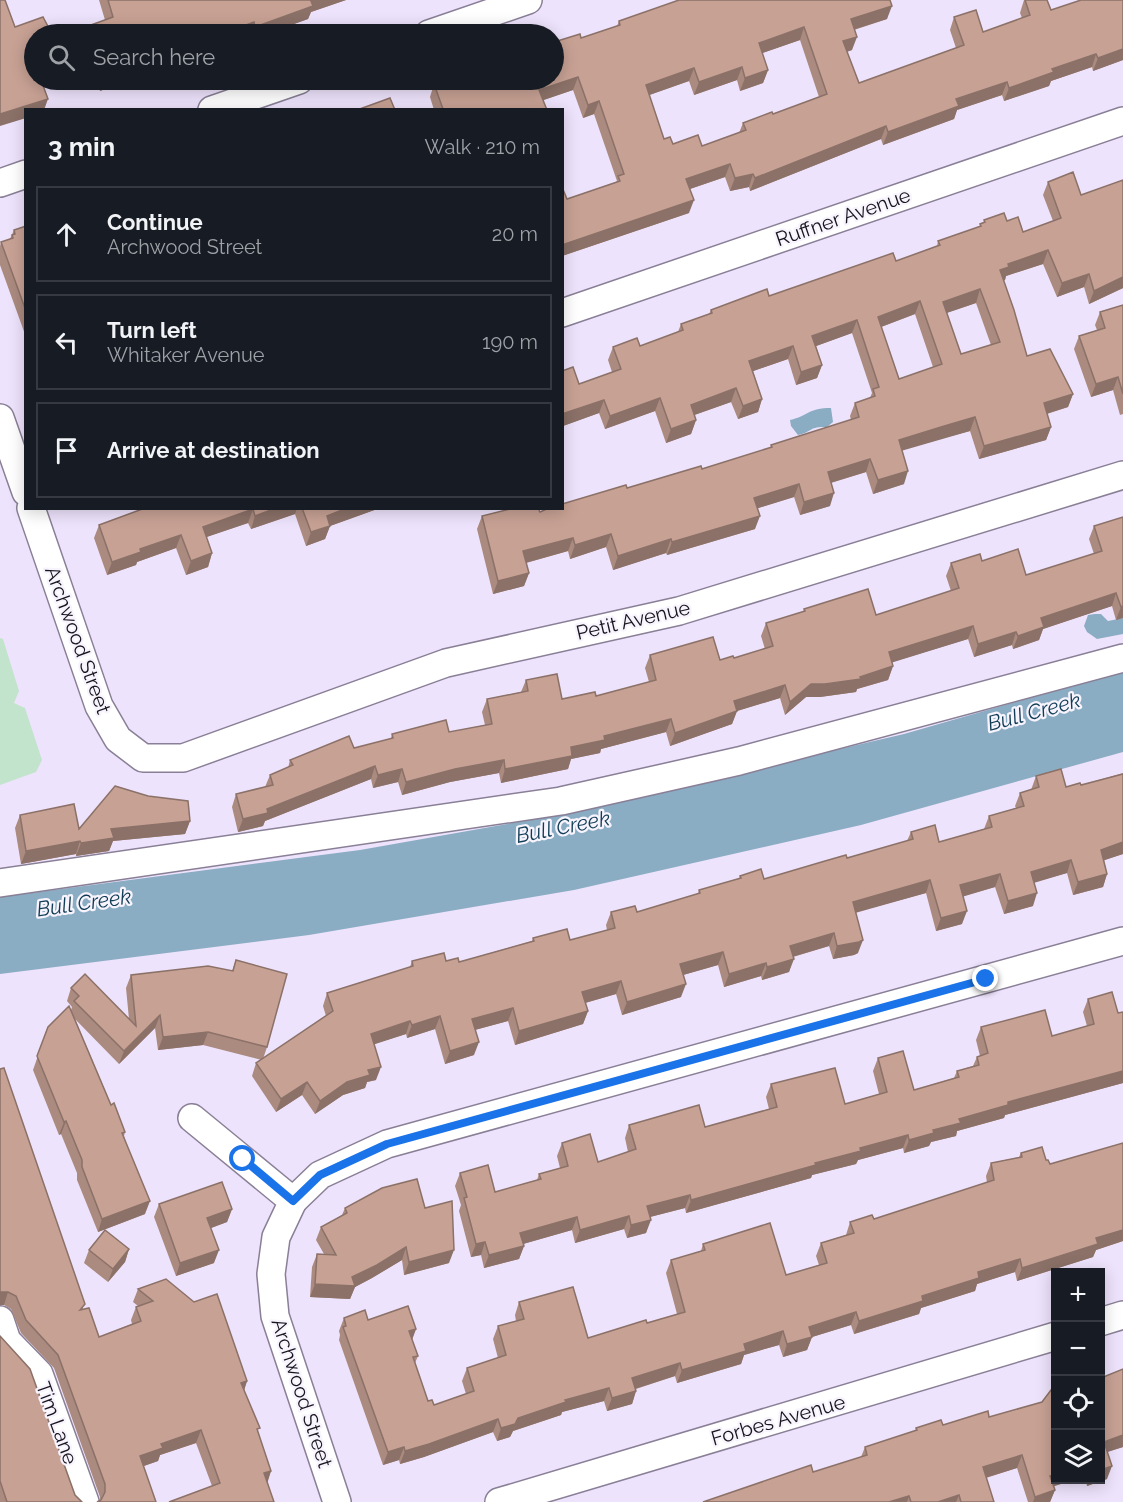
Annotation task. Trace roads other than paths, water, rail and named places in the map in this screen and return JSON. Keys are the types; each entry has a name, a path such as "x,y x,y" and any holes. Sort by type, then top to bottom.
{"street":[{"path":"458,24 528,0"},
{"path":"218,108 270,90"},
{"name":"Ruffner Avenue","path":"564,312 1123,121"},
{"path":"0,183 24,175"},
{"path":"0,418 7,461 24,489"},
{"name":"Petit Avenue","path":"143,758 183,758 446,663 679,611 1123,475"},
{"name":"Archwood Street","path":"32,510 99,706 118,740 143,758"},
{"path":"0,883 561,801 739,761 1123,658"},
{"path":"192,1118 293,1201 320,1175 387,1144 1123,941"},
{"name":"Archwood Street","path":"293,1201 276,1237 271,1274 275,1317 337,1502"},
{"path":"1105,1321 1123,1316"},
{"name":"Tim Lane","path":"0,1320 7,1341 39,1374 85,1502"},
{"name":"Forbes Avenue","path":"500,1502 1051,1337"}],"water":[{"path":"831,408 833,422 827,427 817,427 798,435 791,426 790,420 817,409"},
{"path":"1101,614 1108,621 1123,618 1123,634 1097,639 1087,632 1084,626 1088,615"},
{"name":"Bull Creek","path":"1123,671 1123,752 861,825 574,890 309,935 0,974 0,897 360,850 552,816 904,734"}]}
